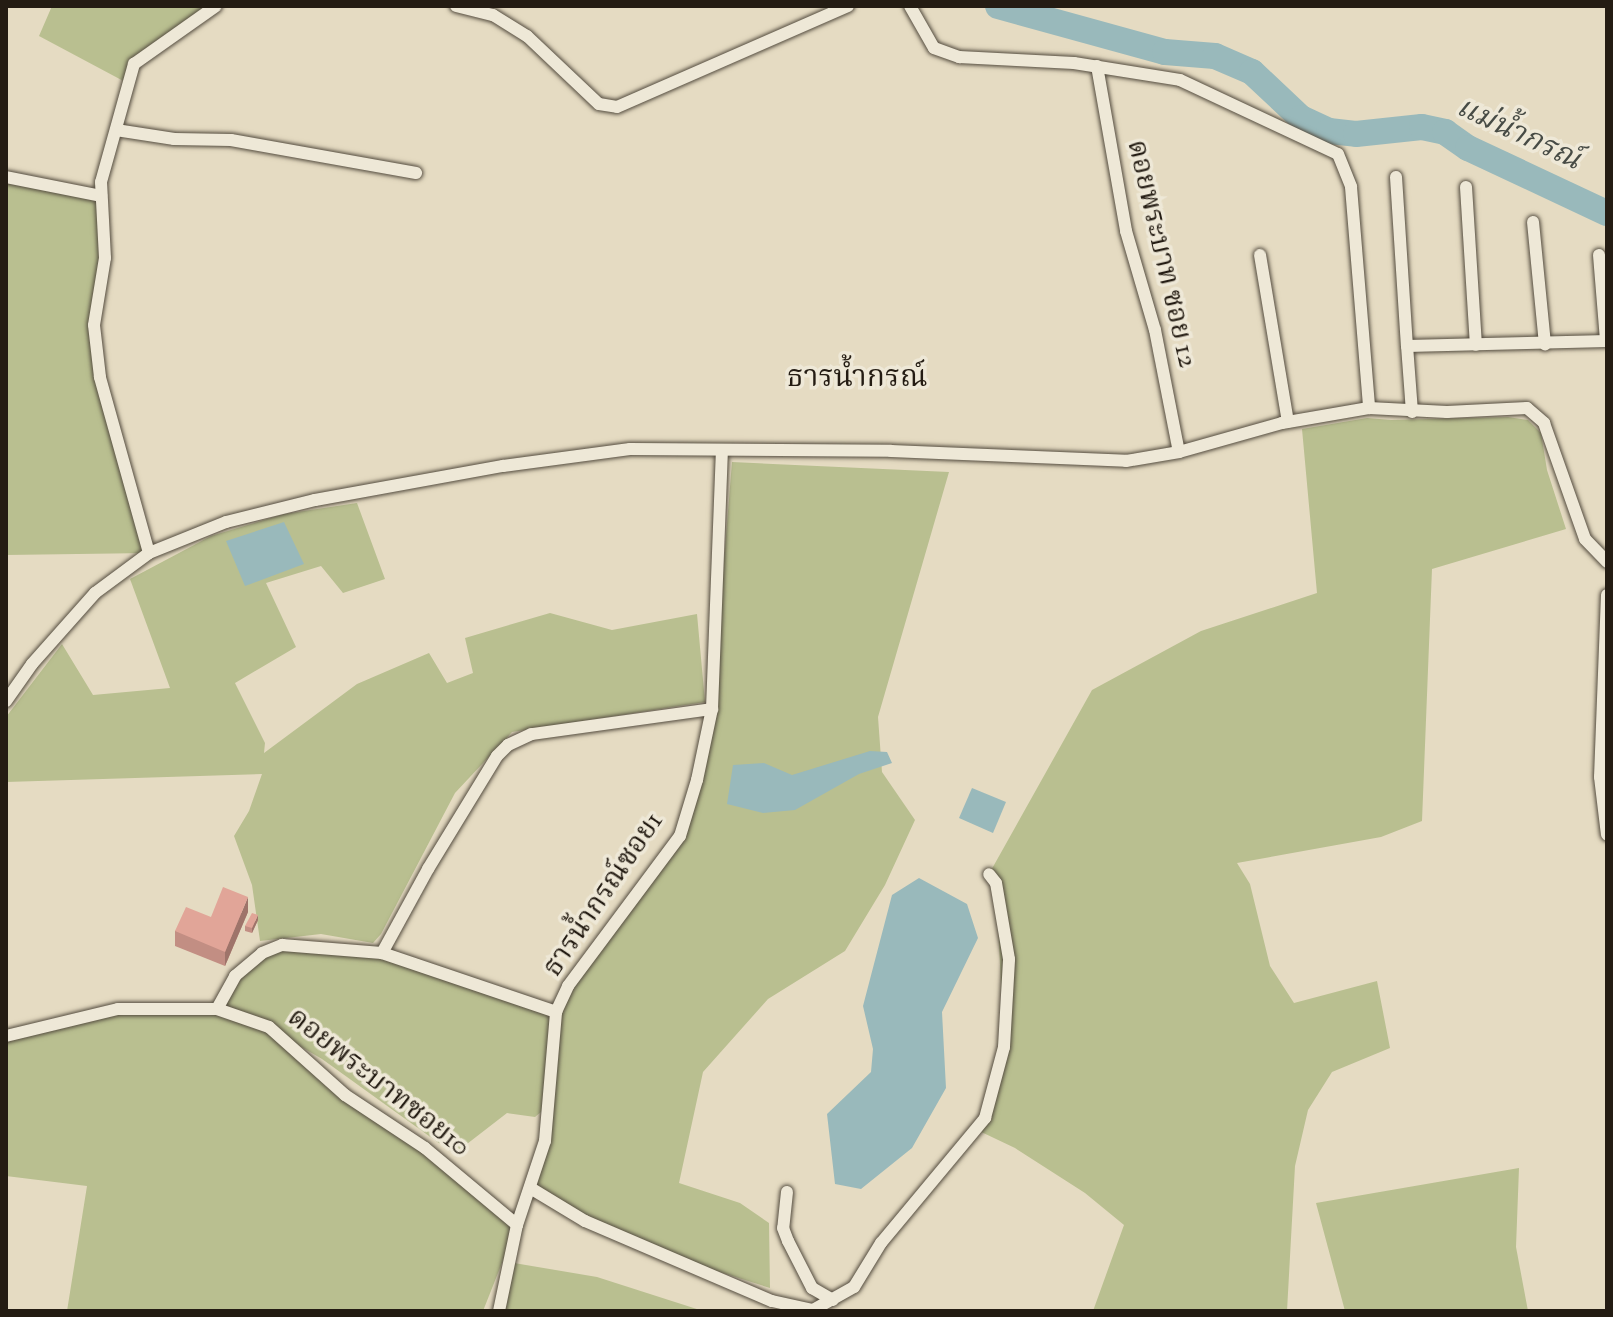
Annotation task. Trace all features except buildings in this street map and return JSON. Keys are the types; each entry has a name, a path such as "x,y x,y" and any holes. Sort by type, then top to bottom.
{"street":[{"path":"149,553 100,377 94,325 105,258 101,182 134,64 216,6"},
{"path":"456,6 493,15 527,36 599,104 617,107 848,6"},
{"path":"910,6 934,48 959,57 1097,66 1180,80 1338,154 1351,187 1369,408"},
{"name":"ดอยพระบาท ซอย 12","path":"1097,66 1126,231 1155,330 1179,452"},
{"path":"116,130 174,139 231,140 416,173"},
{"path":"6,177 101,196"},
{"path":"1396,177 1412,412"},
{"path":"1466,187 1476,345"},
{"path":"1533,222 1545,344"},
{"path":"1260,255 1288,422"},
{"path":"1407,346 1607,341 1599,255"},
{"path":"6,701 32,664 95,593 149,553 226,522 286,507 503,466 630,449 891,451 1126,461 1179,452 1288,422 1369,408 1412,412 1527,408 1544,423 1585,539 1607,562"},
{"name":"ธารน้ำกรณ์ซอย1","path":"499,1311 517,1225 532,1189 545,1141 556,1012 568,986 680,836 697,780 712,709 722,452"},
{"path":"1607,595 1600,777 1607,835"},
{"path":"382,953 428,869 497,756 508,745 532,734 712,709"},
{"path":"532,1189 585,1221 772,1301 813,1310 854,1287 881,1243 985,1118 1004,1047 1009,959 996,883 989,874"},
{"path":"217,1009 235,976 272,948 282,945 382,953 556,1012"},
{"name":"ดอยพระบาทซอย10","path":"6,1036 118,1009 217,1009 269,1027 345,1095 425,1148 517,1225"},
{"path":"787,1192 783,1228 788,1241 812,1288 833,1300"}],"green space":[{"path":"52,6 216,6 134,64 129,84 39,36"},
{"path":"6,177 101,196 105,258 94,325 100,377 149,553 6,555"},
{"path":"1508,417 1528,420 1541,433 1547,470 1566,529 1432,569 1422,821 1381,837 1237,863 1250,884 1270,966 1294,1003 1377,981 1390,1048 1332,1072 1308,1110 1295,1166 1287,1311 1093,1311 1124,1225 1085,1193 1015,1148 975,1129 1004,1047 996,883 989,874 1092,690 1201,631 1317,593 1302,429 1367,418"},
{"path":"732,462 949,472 878,717 882,772 915,820 885,885 845,951 768,999 703,1072 679,1183 740,1203 769,1223 770,1288 663,1254 532,1189 547,1107 535,1117 507,1113 454,1154 322,1059 274,1031 517,1225 483,1311 67,1311 87,1186 6,1176 6,1036 118,1009 216,1009 235,976 272,948 382,953 556,1012 680,836 712,709"},
{"path":"357,503 385,579 343,593 321,566 266,583 296,647 235,683 265,743 264,753 357,684 429,653 447,683 473,673 465,638 550,613 612,630 697,614 705,702 512,732 455,793 381,934 373,943 321,934 260,941 252,885 234,836 249,811 262,774 6,782 6,717 62,644 93,695 170,688 130,579 211,536 284,514"},
{"path":"1519,1168 1516,1247 1528,1311 1345,1311 1316,1203"},
{"path":"514,1263 597,1277 703,1311 499,1311"}],"water":[{"path":"284,522 304,564 245,586 226,541"},
{"path":"870,751 887,752 892,763 859,774 795,810 763,813 727,804 733,765 764,763 792,775"},
{"path":"972,788 1006,802 993,833 959,818"},
{"path":"919,878 967,904 978,938 942,1012 946,1088 912,1148 861,1189 835,1184 827,1114 871,1072 873,1049 863,1006 892,895"}],"waterway":[{"name":"แม่น้ำกรณ์","path":"998,6 1165,52 1215,56 1252,72 1301,118 1329,131 1356,134 1422,127 1445,132 1468,148 1607,213"}],"district":[{"name":"ธารน้ำกรณ์","path":"857,379"}]}
